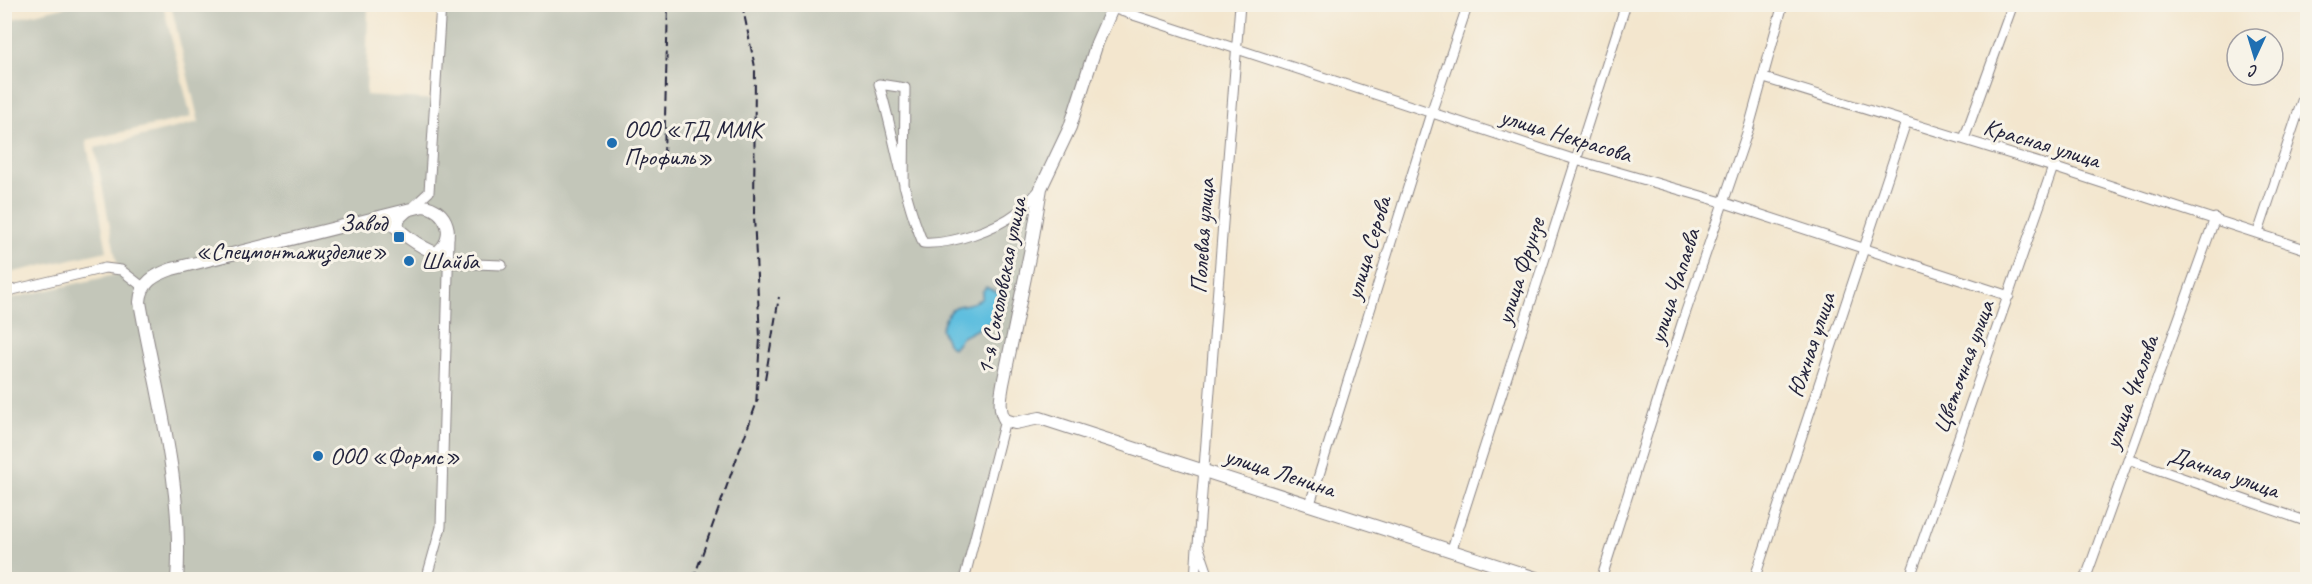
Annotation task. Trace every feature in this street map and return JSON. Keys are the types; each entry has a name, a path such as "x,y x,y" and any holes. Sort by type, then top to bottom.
{"street":[{"path":"426,579 441,527 449,261 445,219 429,192 441,4"},
{"name":"Полевая улица","path":"1195,579 1240,4"},
{"name":"улица Серова","path":"1310,504 1431,113 1468,4"},
{"name":"улица Фрунзе","path":"1452,549 1626,4"},
{"name":"улица Чапаева","path":"1601,579 1764,78 1783,4"},
{"path":"1964,140 2013,4"},
{"name":"улица Некрасова","path":"1113,6 1236,50 1576,160 1722,202 2009,296"},
{"name":"1-я Соколовская улица","path":"964,579 1005,420 1001,414 1003,384 1041,188 1070,127 1097,44 1113,6"},
{"name":"Красная улица","path":"1764,78 2215,218 2307,250"},
{"path":"2258,233 2307,83"},
{"path":"904,186 905,88 879,84 890,121 904,186 923,243 938,244 1001,223 1020,211 1041,188"},
{"name":"Южная улица","path":"1754,579 1906,122"},
{"name":"Цветочная улица","path":"1909,579 2053,167"},
{"path":"397,228 401,218 429,192"},
{"path":"177,579 178,522 170,463 140,302 143,286 157,274 172,269 412,208 431,207 440,211"},
{"path":"383,216 417,244 449,261 502,265"},
{"name":"улица Чкалова","path":"2085,579 2215,218"},
{"path":"436,253 445,246 448,237"},
{"path":"4,292 105,268 121,270 143,286"},
{"name":"улица Ленина","path":"1005,420 1015,423 1025,419 1040,418 1542,579"},
{"name":"Дачная улица","path":"2128,459 2307,522"},
{"path":"1198,545 1210,579"}],"shaded area":[{"path":"76,4 163,5 191,117 86,140 107,251 5,274 5,21"},
{"path":"171,5 368,5 366,95 435,100 441,5 1114,5 1048,172 1003,384 1005,420 964,579 5,579 4,300 119,274 95,148 199,122"}],"water":[{"path":"986,287 999,293 1001,306 993,321 962,337 953,348 947,343 941,329 945,318 954,308 982,298 982,292"}],"railway":[{"path":"664,156 668,4"},
{"path":"742,4 755,67 754,216 760,338 756,406"},
{"path":"765,379 779,297"},
{"path":"693,580 758,399"}],"place":[{"name":"ООО «ТД ММК Профиль»","path":"612,143"},
{"name":"Завод «Спецмонтажизделие»","path":"399,237"},
{"name":"Шайба","path":"409,261"},
{"name":"ООО «Формс»","path":"318,456"}]}
